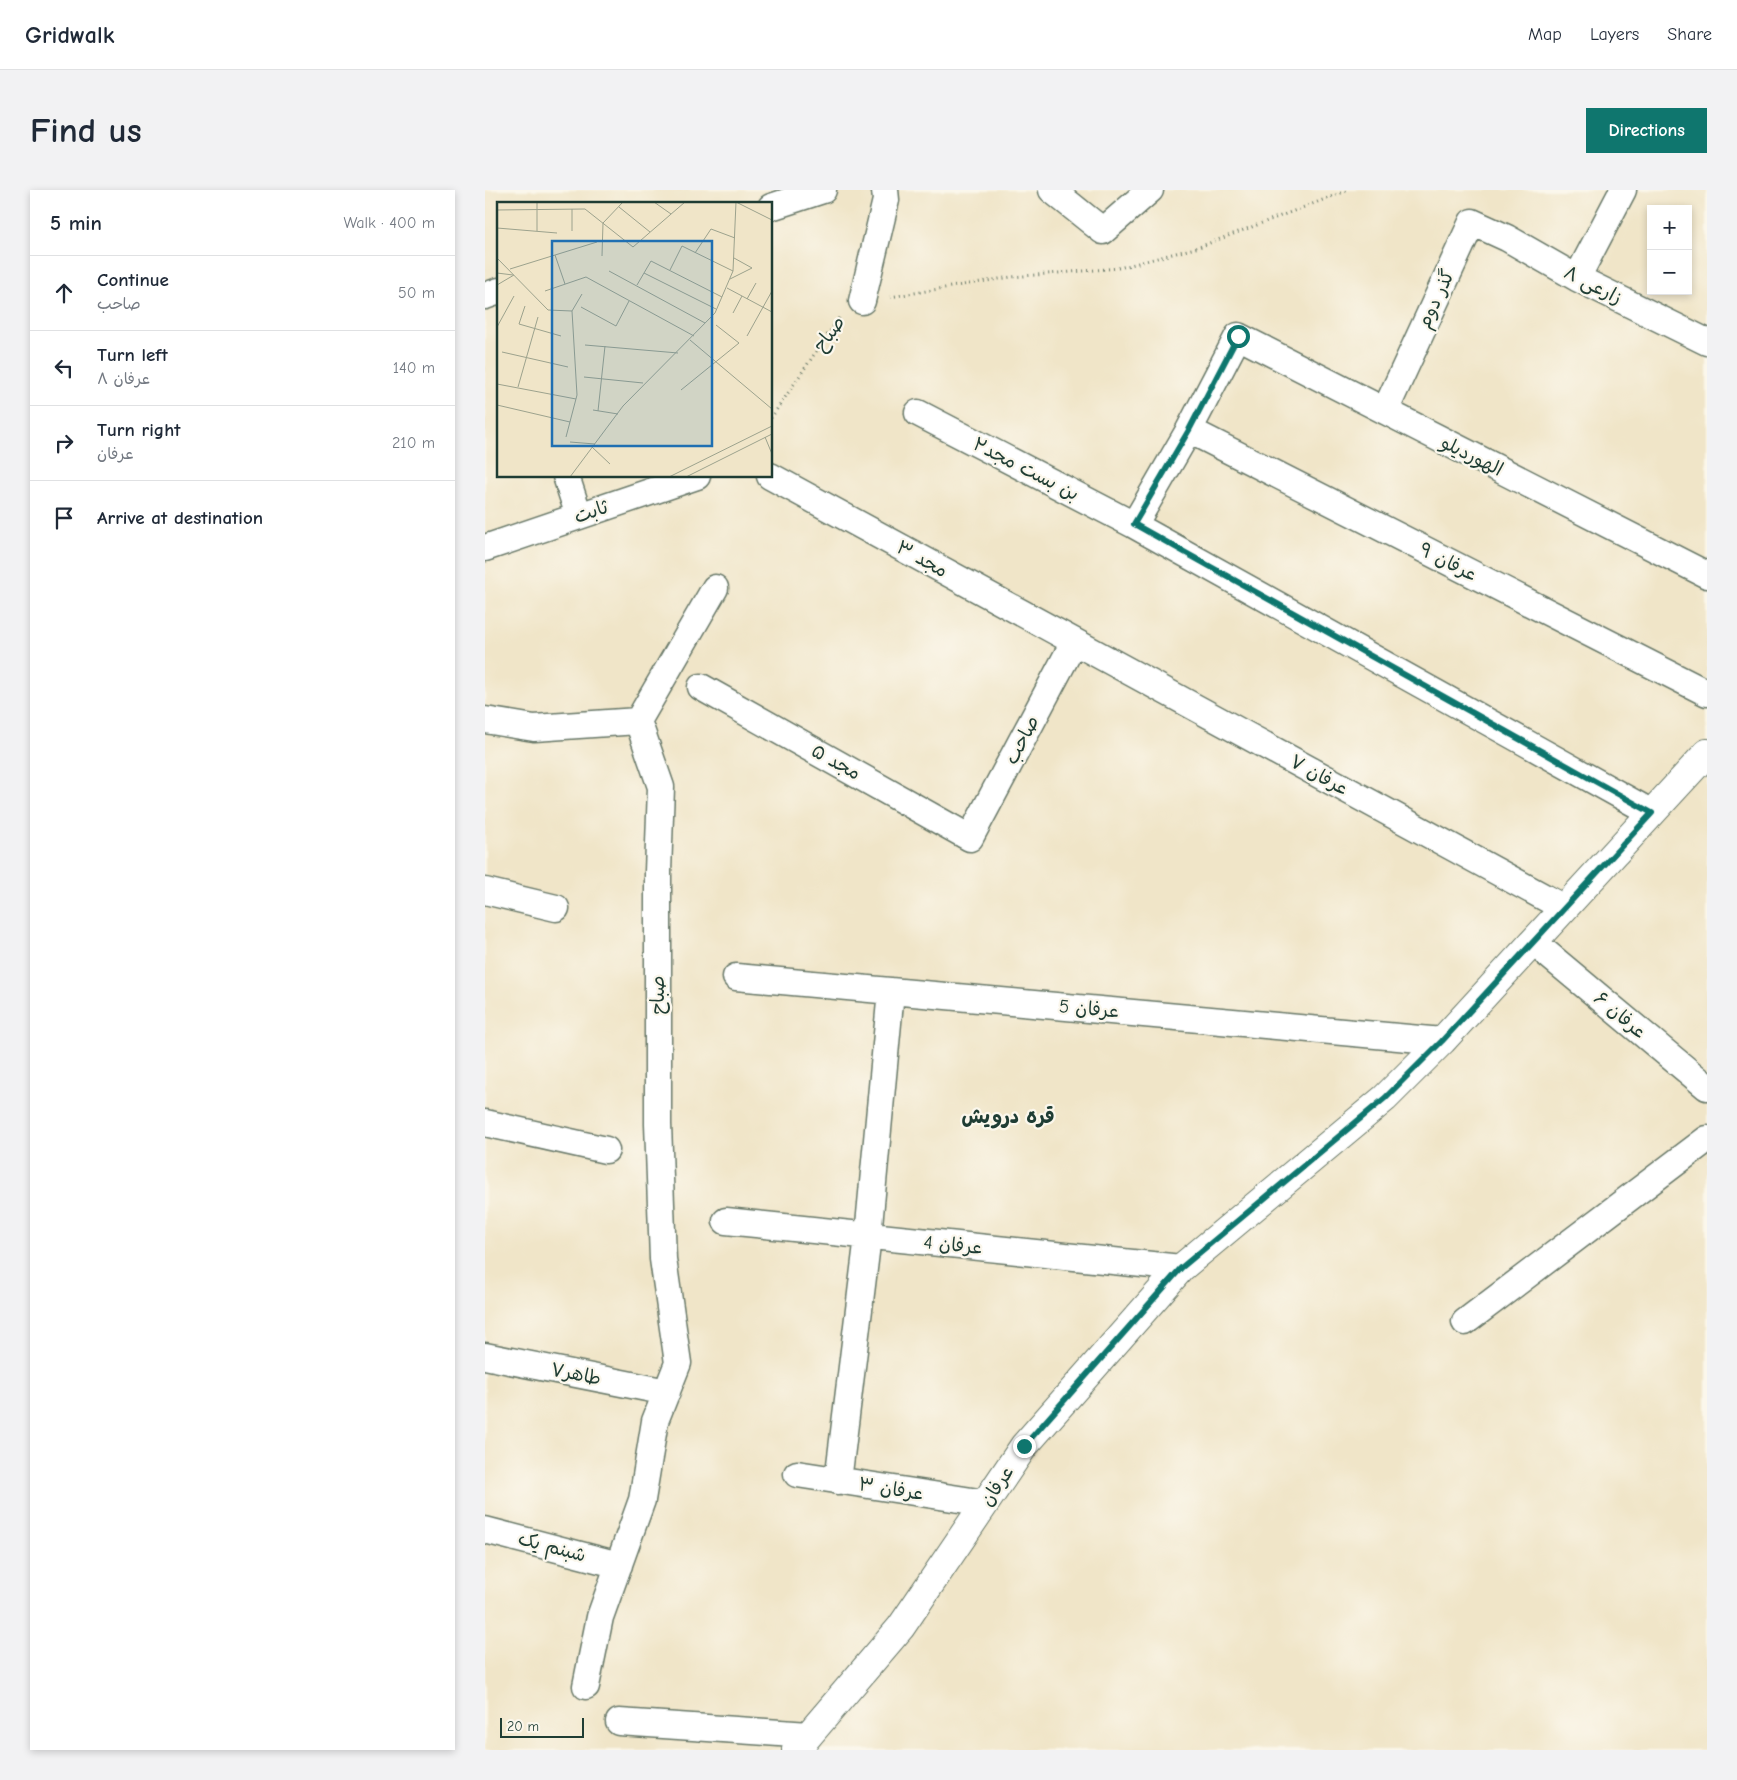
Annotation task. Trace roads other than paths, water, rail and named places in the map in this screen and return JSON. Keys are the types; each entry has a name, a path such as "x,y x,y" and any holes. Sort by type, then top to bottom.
{"street":[{"path":"773,206 823,190"},
{"name":"صباح","path":"863,301 886,200 885,190"},
{"path":"1051,190 1103,230 1150,190"},
{"path":"1577,278 1623,190"},
{"name":"گذر دوم","path":"1385,411 1472,222 1507,238"},
{"name":"زارعی ۸","path":"1507,238 1577,278 1707,342"},
{"path":"485,296 497,292"},
{"name":"الهوردیلو","path":"1189,430 1238,336 1707,575"},
{"name":"بن بست مجد۲","path":"918,413 1134,524 1652,813"},
{"path":"1134,524 1189,430"},
{"name":"عرفان ۹","path":"1189,430 1707,693"},
{"path":"566,478 579,516"},
{"name":"ثابت","path":"485,548 691,478"},
{"name":"مجد ۳","path":"773,478 1074,642"},
{"path":"485,720 534,728 638,721 715,588"},
{"name":"صاحب","path":"970,838 1074,642"},
{"name":"عرفان ۷","path":"1074,642 1564,908"},
{"name":"مجد ۵","path":"701,687 970,838"},
{"name":"صباح","path":"586,1686 600,1617 642,1500 655,1420 678,1363 663,1259 658,1124 658,872 661,787 638,721"},
{"name":"عرفان","path":"803,1742 901,1626 1024,1446 1181,1268 1385,1098 1442,1041 1707,753"},
{"path":"485,891 555,908"},
{"name":"عرفان ۶","path":"1533,942 1707,1087"},
{"name":"عرفان 5","path":"736,978 1442,1041"},
{"path":"838,1481 868,1236 891,991"},
{"path":"485,1123 606,1150"},
{"path":"1465,1322 1707,1139"},
{"name":"عرفان 4","path":"726,1221 1181,1268"},
{"name":"طاهر۷","path":"485,1356 667,1392"},
{"name":"عرفان ۳","path":"797,1474 985,1504"},
{"name":"شبنم یک","path":"485,1530 619,1565"},
{"path":"619,1722 803,1742"}],"district":[{"name":"قره درویش","path":"1008,1116"}]}
